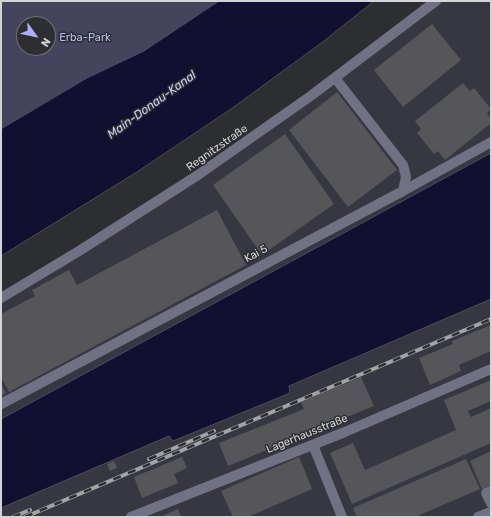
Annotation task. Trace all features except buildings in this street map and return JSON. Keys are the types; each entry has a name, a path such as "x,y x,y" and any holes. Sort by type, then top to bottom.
{"street":[{"name":"Regnitzstraße","path":"1,298 80,252 169,195 335,78 436,1"},
{"path":"335,78 403,165 406,177 403,190"},
{"name":"Kai 5","path":"1,404 491,142"},
{"name":"Lagerhausstraße","path":"131,517 313,445 491,369"},
{"path":"313,445 342,517"},
{"path":"491,491 486,493 491,504"},
{"path":"478,517 491,512"}],"shaded area":[{"path":"426,1 491,1 491,517 1,517 1,292 53,263 180,182 326,80"}],"green space":[{"name":"Erba-Park","path":"1,1 219,1 144,51 87,78 1,129"}],"water":[{"name":"Main-Donau-Kanal","path":"219,1 374,1 324,41 231,109 137,172 1,256 1,129 87,78 144,51"},
{"path":"491,153 491,299 289,386 290,393 173,441 169,436 1,508 1,419"}],"railway":[{"path":"25,517 491,319"},
{"path":"149,459 214,431"},
{"path":"13,517 30,510"}]}
